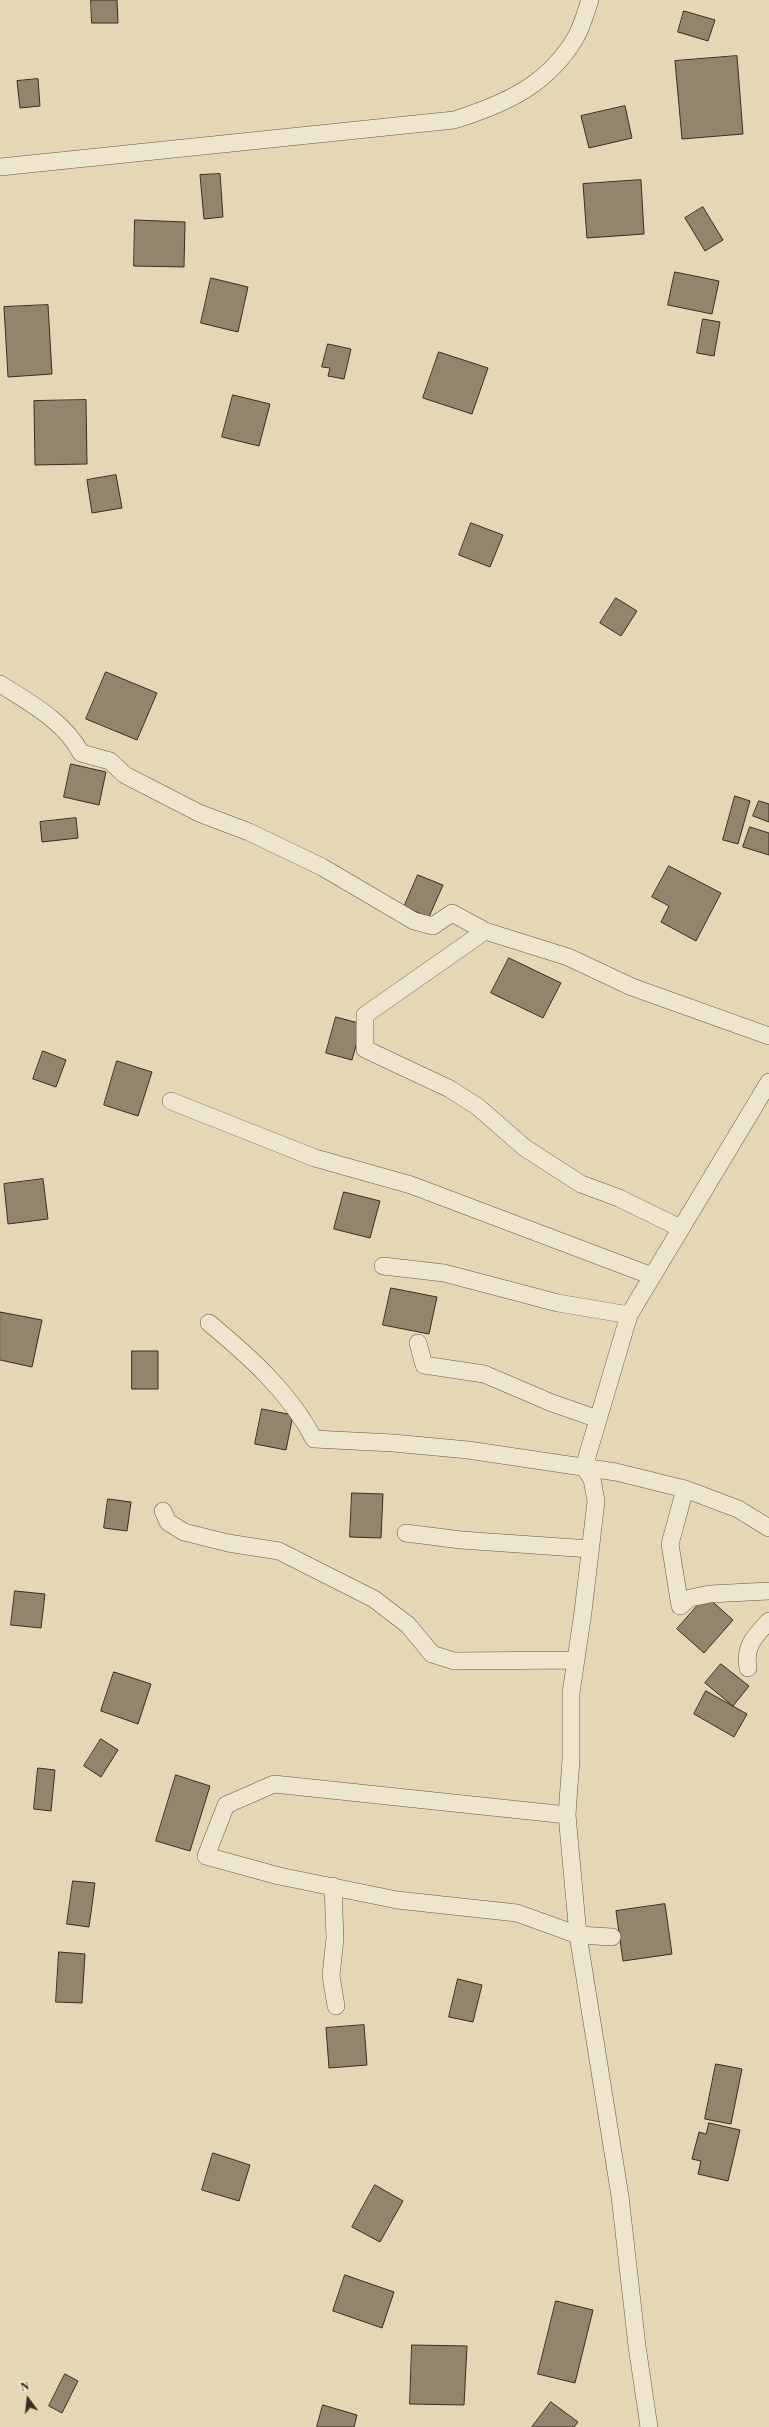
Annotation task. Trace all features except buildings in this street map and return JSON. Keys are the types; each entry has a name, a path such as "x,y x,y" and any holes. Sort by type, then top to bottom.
{"street":[{"path":"0,167 454,120 495,107 523,92 556,65 576,37 590,0"},
{"path":"0,684 42,711 73,738 81,753 110,761 125,776 199,813 249,832 322,867 414,921 433,926 452,913 485,931 568,957 632,987 769,1036"},
{"path":"485,931 366,1015 365,1049 450,1088 478,1107 524,1148 581,1184 619,1198 680,1228"},
{"path":"649,2427 637,2346 620,2196 578,1935 567,1815 571,1759 571,1693 596,1500 592,1479 584,1467 629,1315 769,1082"},
{"path":"170,1101 315,1158 411,1185 652,1276"},
{"path":"383,1266 444,1273 558,1303 629,1315"},
{"path":"209,1323 245,1353 303,1417 314,1439 393,1443 468,1450 616,1472 686,1489 738,1509 769,1528"},
{"path":"418,1343 424,1365 484,1374 552,1403 598,1419"},
{"path":"686,1489 670,1544 680,1606 690,1598 710,1594 769,1591"},
{"path":"163,1511 168,1522 184,1532 228,1543 278,1551 374,1599 408,1625 432,1654 454,1661 576,1660"},
{"path":"406,1533 476,1542 590,1549"},
{"path":"748,1668 746,1655 751,1642 754,1636 769,1621"},
{"path":"567,1815 274,1784 226,1805 206,1856 279,1876 398,1900 516,1913 578,1935 612,1937"},
{"path":"333,1886 335,1938 331,1976 336,2006"}]}
